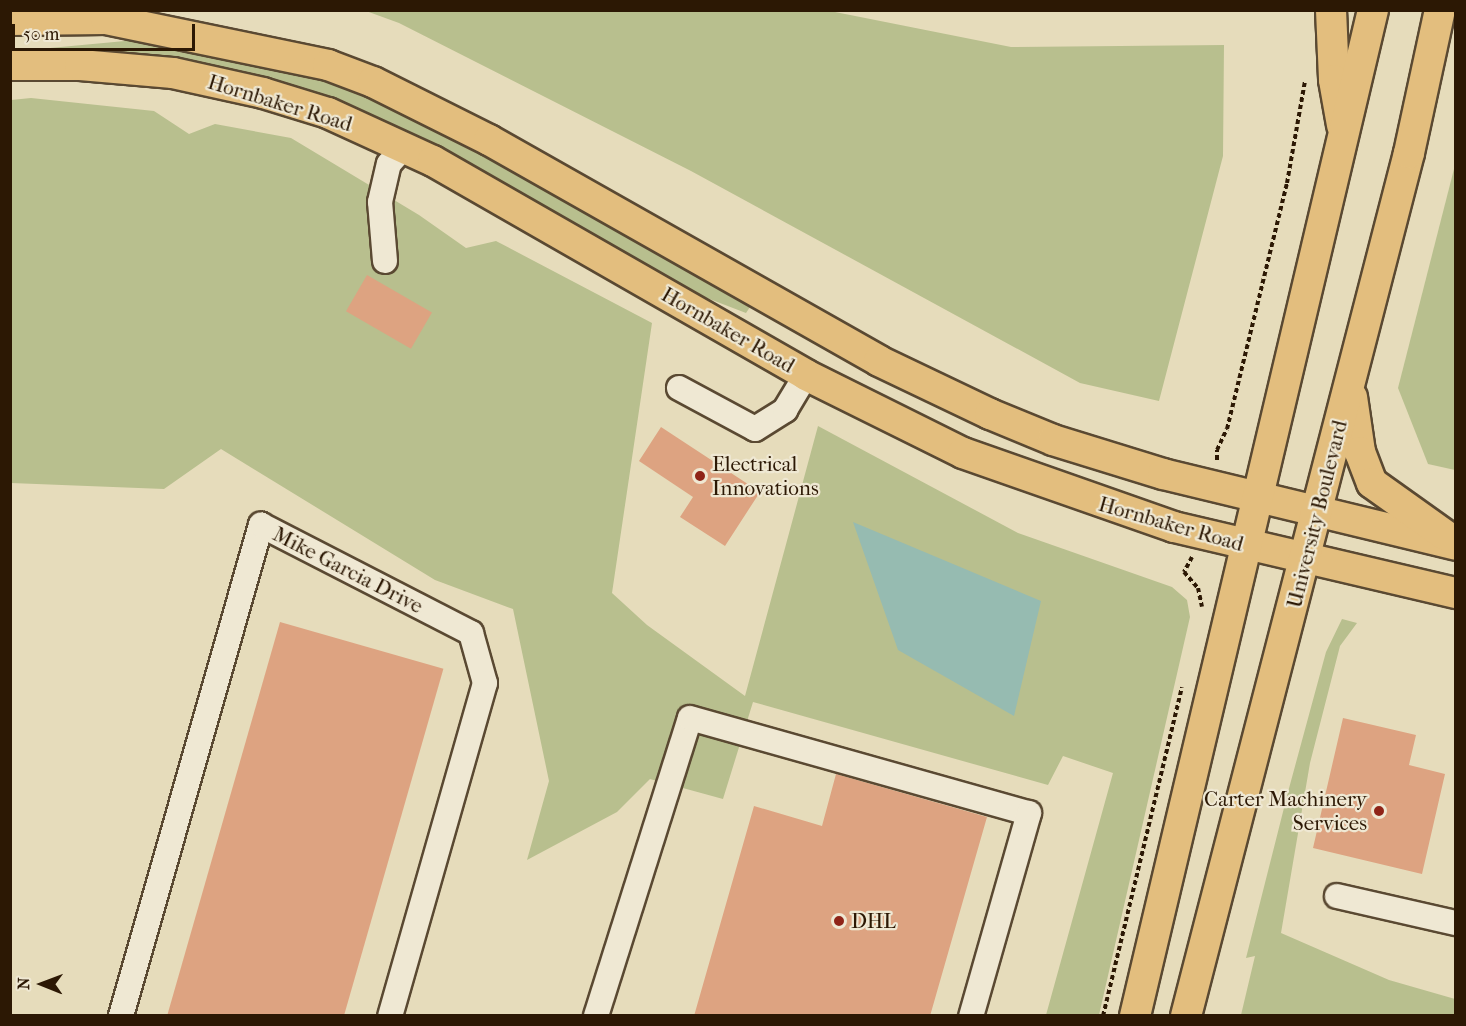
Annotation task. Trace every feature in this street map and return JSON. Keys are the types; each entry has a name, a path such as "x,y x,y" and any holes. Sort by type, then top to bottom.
{"main road":[{"path":"1331,10 1334,80 1344,137"},
{"path":"1135,1016 1373,10"},
{"name":"University Boulevard","path":"1186,1016 1409,153 1440,10"},
{"name":"Hornbaker Road","path":"10,20 106,19 328,65 373,82 489,140 934,388 1053,440 1257,499 1455,543"},
{"name":"Hornbaker Road","path":"10,65 130,68 216,81 328,113 404,147 806,375 963,453 1075,495 1247,546 1455,593"},
{"path":"1350,383 1357,437 1367,477 1386,496 1455,543"}],"lane":[{"path":"385,261 380,202 389,164 404,147"},
{"path":"679,388 755,429 785,410 806,375"},
{"name":"Mike Garcia Drive","path":"121,1016 261,525 471,633 485,683 390,1016"},
{"path":"596,1016 690,718 1029,813 971,1016"},
{"path":"1337,896 1455,922"}],"path":[{"path":"1219,454 1216,450 1227,429 1287,183 1306,69"},
{"path":"1191,562 1184,572 1198,588 1202,609"},
{"path":"1103,1016 1183,685"}],"green space":[{"path":"825,10 1011,47 1224,45 1223,156 1159,401 1080,383 691,171 399,23 366,11"},
{"path":"157,38 219,50 332,81 388,105 448,133 750,307 746,313 686,290 581,229 155,57 50,48"},
{"path":"31,98 154,111 189,134 215,124 291,138 419,215 466,248 496,241 652,323 612,593 647,625 745,696 818,426 1018,533 1172,587 1187,600 1190,617 1099,1015 1046,1015 1113,773 1063,756 1048,785 753,702 723,799 650,779 617,812 527,860 549,781 513,609 435,580 221,449 164,489 11,483 11,100"},
{"path":"1455,165 1455,470 1428,464 1398,388"},
{"path":"1342,619 1357,623 1340,646 1310,763 1281,933 1389,980 1455,999 1455,1015 1241,1015 1255,956 1246,958 1288,792 1326,652"}],"water":[{"path":"853,522 1041,601 1014,716 898,650"}],"building":[{"path":"367,275 432,312 411,349 346,311"},
{"name":"Electrical Innovations","path":"661,427 760,492 725,546 680,517 693,497 639,461"},
{"path":"280,622 443,669 344,1016 167,1015"},
{"name":"Carter Machinery Services","path":"1343,718 1416,735 1409,765 1445,774 1422,874 1313,848"},
{"name":"DHL","path":"836,774 987,817 930,1016 694,1016 754,806 822,826"}],"place":[{"name":"Electrical Innovations","path":"700,476"},
{"name":"Carter Machinery Services","path":"1379,811"},
{"name":"DHL","path":"839,921"}]}
